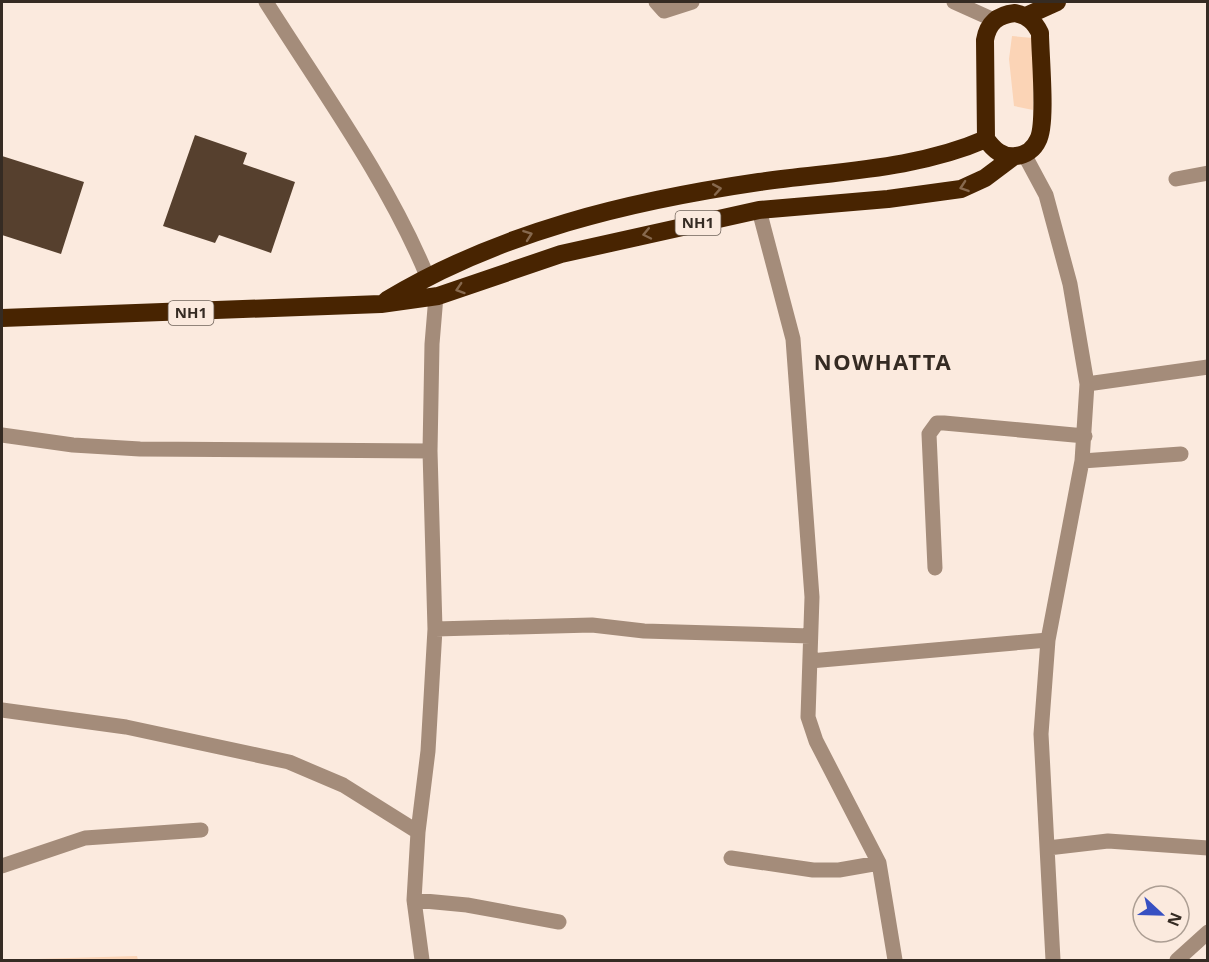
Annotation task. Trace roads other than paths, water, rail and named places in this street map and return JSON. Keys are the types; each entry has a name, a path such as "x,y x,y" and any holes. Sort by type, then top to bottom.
{"highway":[{"path":"1019,155 1002,154 992,148 986,138 985,40 987,29 994,20 1004,14 1015,13 1026,16 1057,2"},
{"name":"NH1","path":"2,318 381,304 436,296 561,254 759,210 898,198 961,189 985,178 1039,140 1041,130 1040,33 1035,23 1026,16"},
{"name":"NH1","path":"381,304 427,276 478,253 547,228 606,212 756,182 924,160 955,152 986,138"}],"street":[{"path":"266,2 353,138 417,253 427,276"},
{"path":"656,2 664,11 692,2"},
{"path":"954,2 994,20"},
{"path":"1019,155 1046,195 1070,284 1087,384 1082,461 1048,640 1041,734 1053,960"},
{"path":"1176,179 1208,172"},
{"path":"759,210 794,339 812,597 808,717 813,733 879,863 895,960"},
{"path":"422,960 414,900 418,832 428,751 435,629 430,451 432,344 436,296"},
{"path":"1087,384 1208,368"},
{"path":"935,568 929,434 933,426 944,423 1085,436"},
{"path":"2,435 73,445 140,449 430,451"},
{"path":"1082,461 1181,454"},
{"path":"435,629 592,625 644,631 810,636"},
{"path":"810,661 1048,640"},
{"path":"2,710 126,727 289,762 343,785 418,832"},
{"path":"2,866 85,838 201,830"},
{"path":"1048,848 1108,841 1208,848"},
{"path":"731,858 813,870 839,870 879,863"},
{"path":"414,900 467,905 559,922"},
{"path":"1177,960 1208,932"}],"district":[{"name":"NOWHATTA","path":"883,362"}]}
